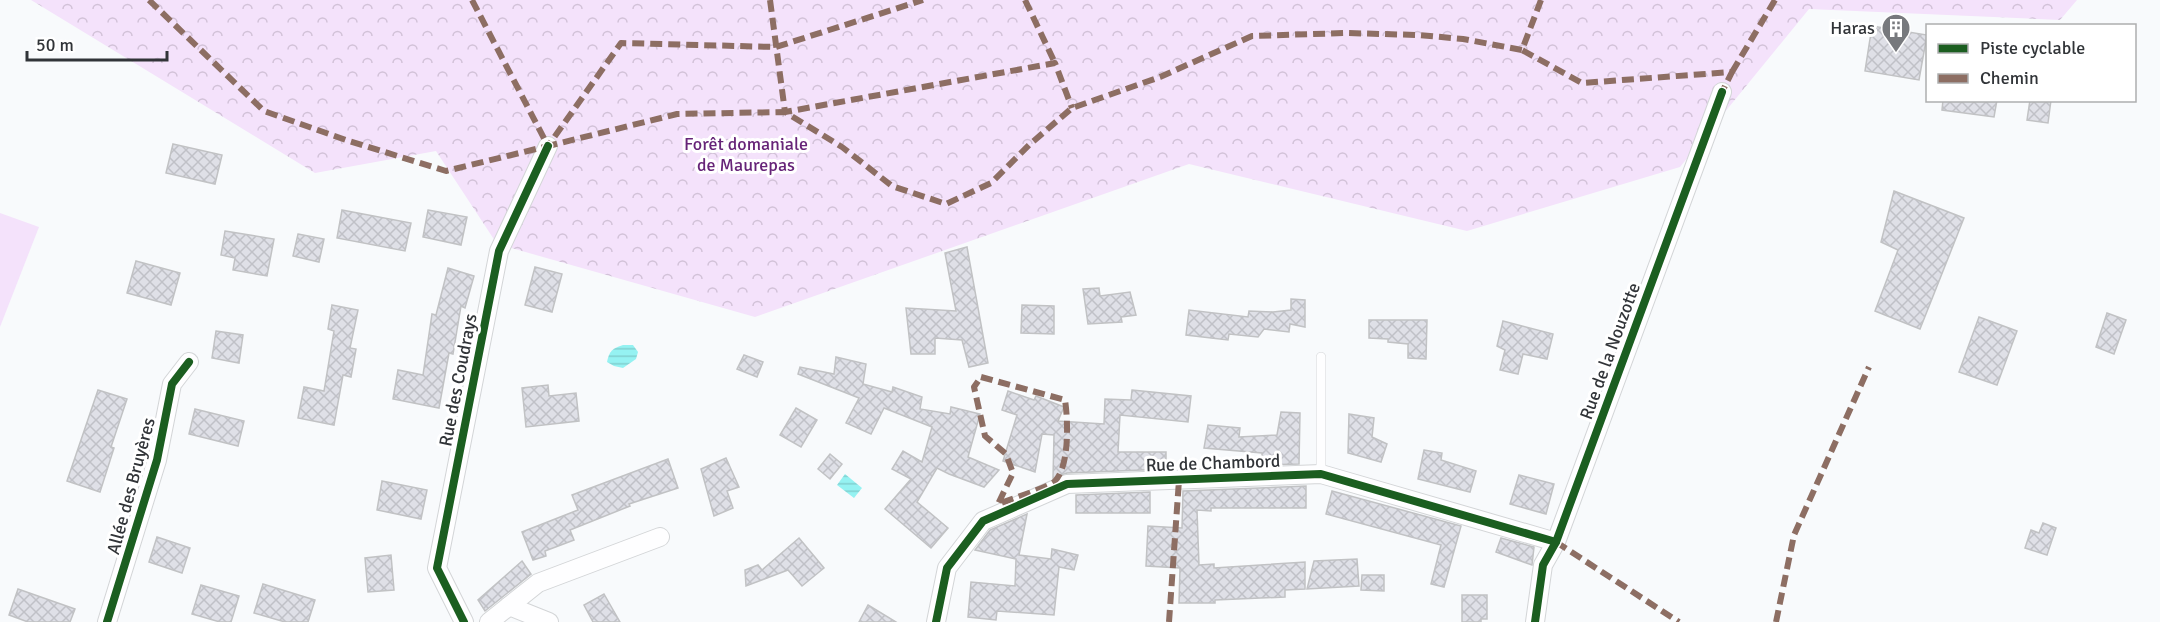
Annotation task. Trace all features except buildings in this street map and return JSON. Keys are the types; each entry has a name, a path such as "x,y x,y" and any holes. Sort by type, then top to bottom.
{"street":[{"name":"Rue de la Nouzotte","path":"1535,622 1544,565 1556,542 1722,92"},
{"name":"Rue des Coudrays","path":"464,622 436,568 499,251 548,146"},
{"name":"Allée des Bruyères","path":"107,622 157,460 172,384 189,362"},
{"name":"Rue de Chambord","path":"936,622 947,568 983,521 1067,484 1321,474 1556,542"},
{"path":"489,622 538,583 660,537"},
{"path":"508,606 549,622"}],"lane":[{"path":"1321,357 1321,474"}],"green space":[{"name":"Forêt domaniale de Maurepas","path":"31,0 2077,0 2060,20 1809,9 1680,167 1467,231 1189,164 755,317 497,244 436,151 315,173"},
{"path":"0,213 39,227 0,327"}],"water":[{"path":"623,345 633,345 638,352 636,359 623,368 607,362 612,350"},
{"path":"845,474 862,488 854,498 837,485"}],"marked path":[{"path":"149,0 264,111 346,140 446,171 548,146 621,43 776,47 923,0"},
{"path":"472,0 548,146 677,114 785,112 842,147 892,186 946,204 991,183 1029,145 1072,108 1160,77 1252,36 1345,33 1418,35 1463,39 1522,50"},
{"path":"770,0 785,112 1055,63 1072,108"},
{"path":"1025,0 1055,63"},
{"path":"1541,0 1522,50 1582,83 1732,72 1722,92"},
{"path":"1732,72 1775,0"},
{"path":"1776,622 1794,535 1869,367"},
{"path":"981,377 1065,400 1067,443 1059,475 1050,484 998,504 1013,473 1006,454 985,436 974,387 981,377"},
{"path":"1169,622 1179,480"},
{"path":"1556,542 1679,622"}],"cycle path":[{"path":"1535,622 1543,565 1556,542 1722,92"},
{"path":"464,622 437,568 499,251 548,146"},
{"path":"107,622 157,460 172,384 189,362"},
{"path":"936,622 947,568 983,521 1067,484 1321,474 1556,542"}],"place":[{"name":"Haras","path":"1896,54"}]}
